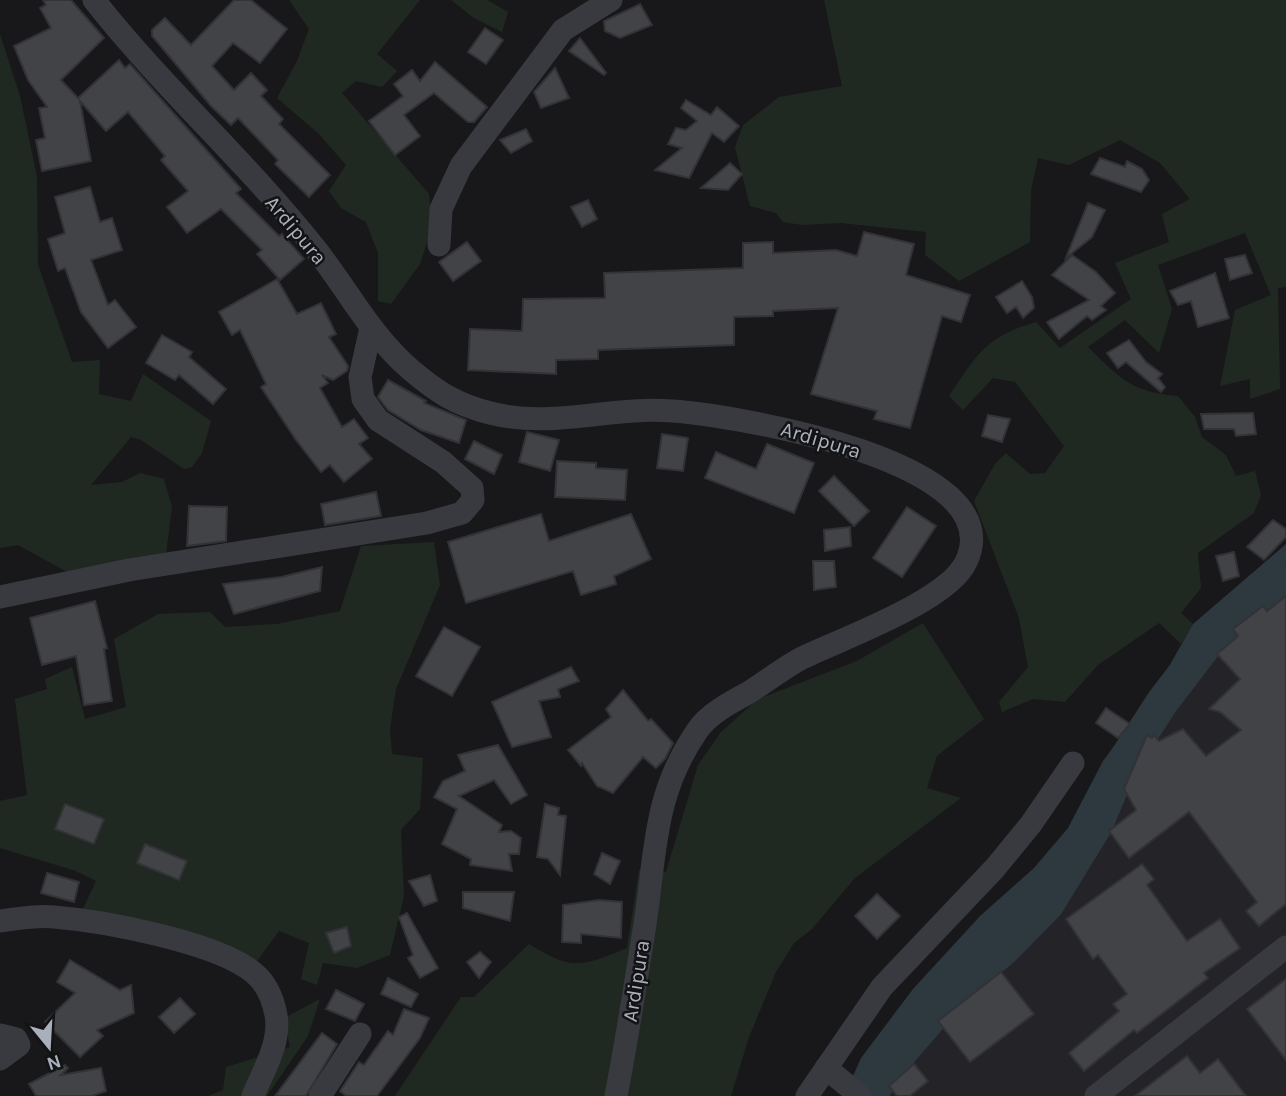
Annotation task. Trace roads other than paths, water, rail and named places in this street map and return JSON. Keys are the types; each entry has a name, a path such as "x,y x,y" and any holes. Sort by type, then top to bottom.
{"street":[{"name":"Ardipura","path":"94,0 125,40 314,247 370,328 407,366 451,402 494,414 542,421 665,410 775,426 898,463 953,497 967,520 971,545 966,564 948,584 919,604 799,659 699,727 659,810 646,919 616,1096"},
{"path":"439,245 441,209 461,166 563,30 611,0"},
{"path":"0,597 129,570 427,523 462,513 472,500 472,488 443,462 378,420 363,399 360,377 370,328"},
{"path":"807,1096 843,1081 882,987 995,869 1031,824 1073,763"},
{"path":"0,921 52,916 136,930 201,947 253,972 268,989 276,1016 276,1041 253,1096"},
{"path":"1096,1096 1286,947"},
{"path":"320,1096 360,1034"},
{"path":"0,1035 16,1039 19,1045 0,1059"}],"waterway":[{"path":"870,1096 889,1066 953,992 1004,949 1048,904 1097,824 1122,764 1163,701 1212,637 1286,582"}]}
